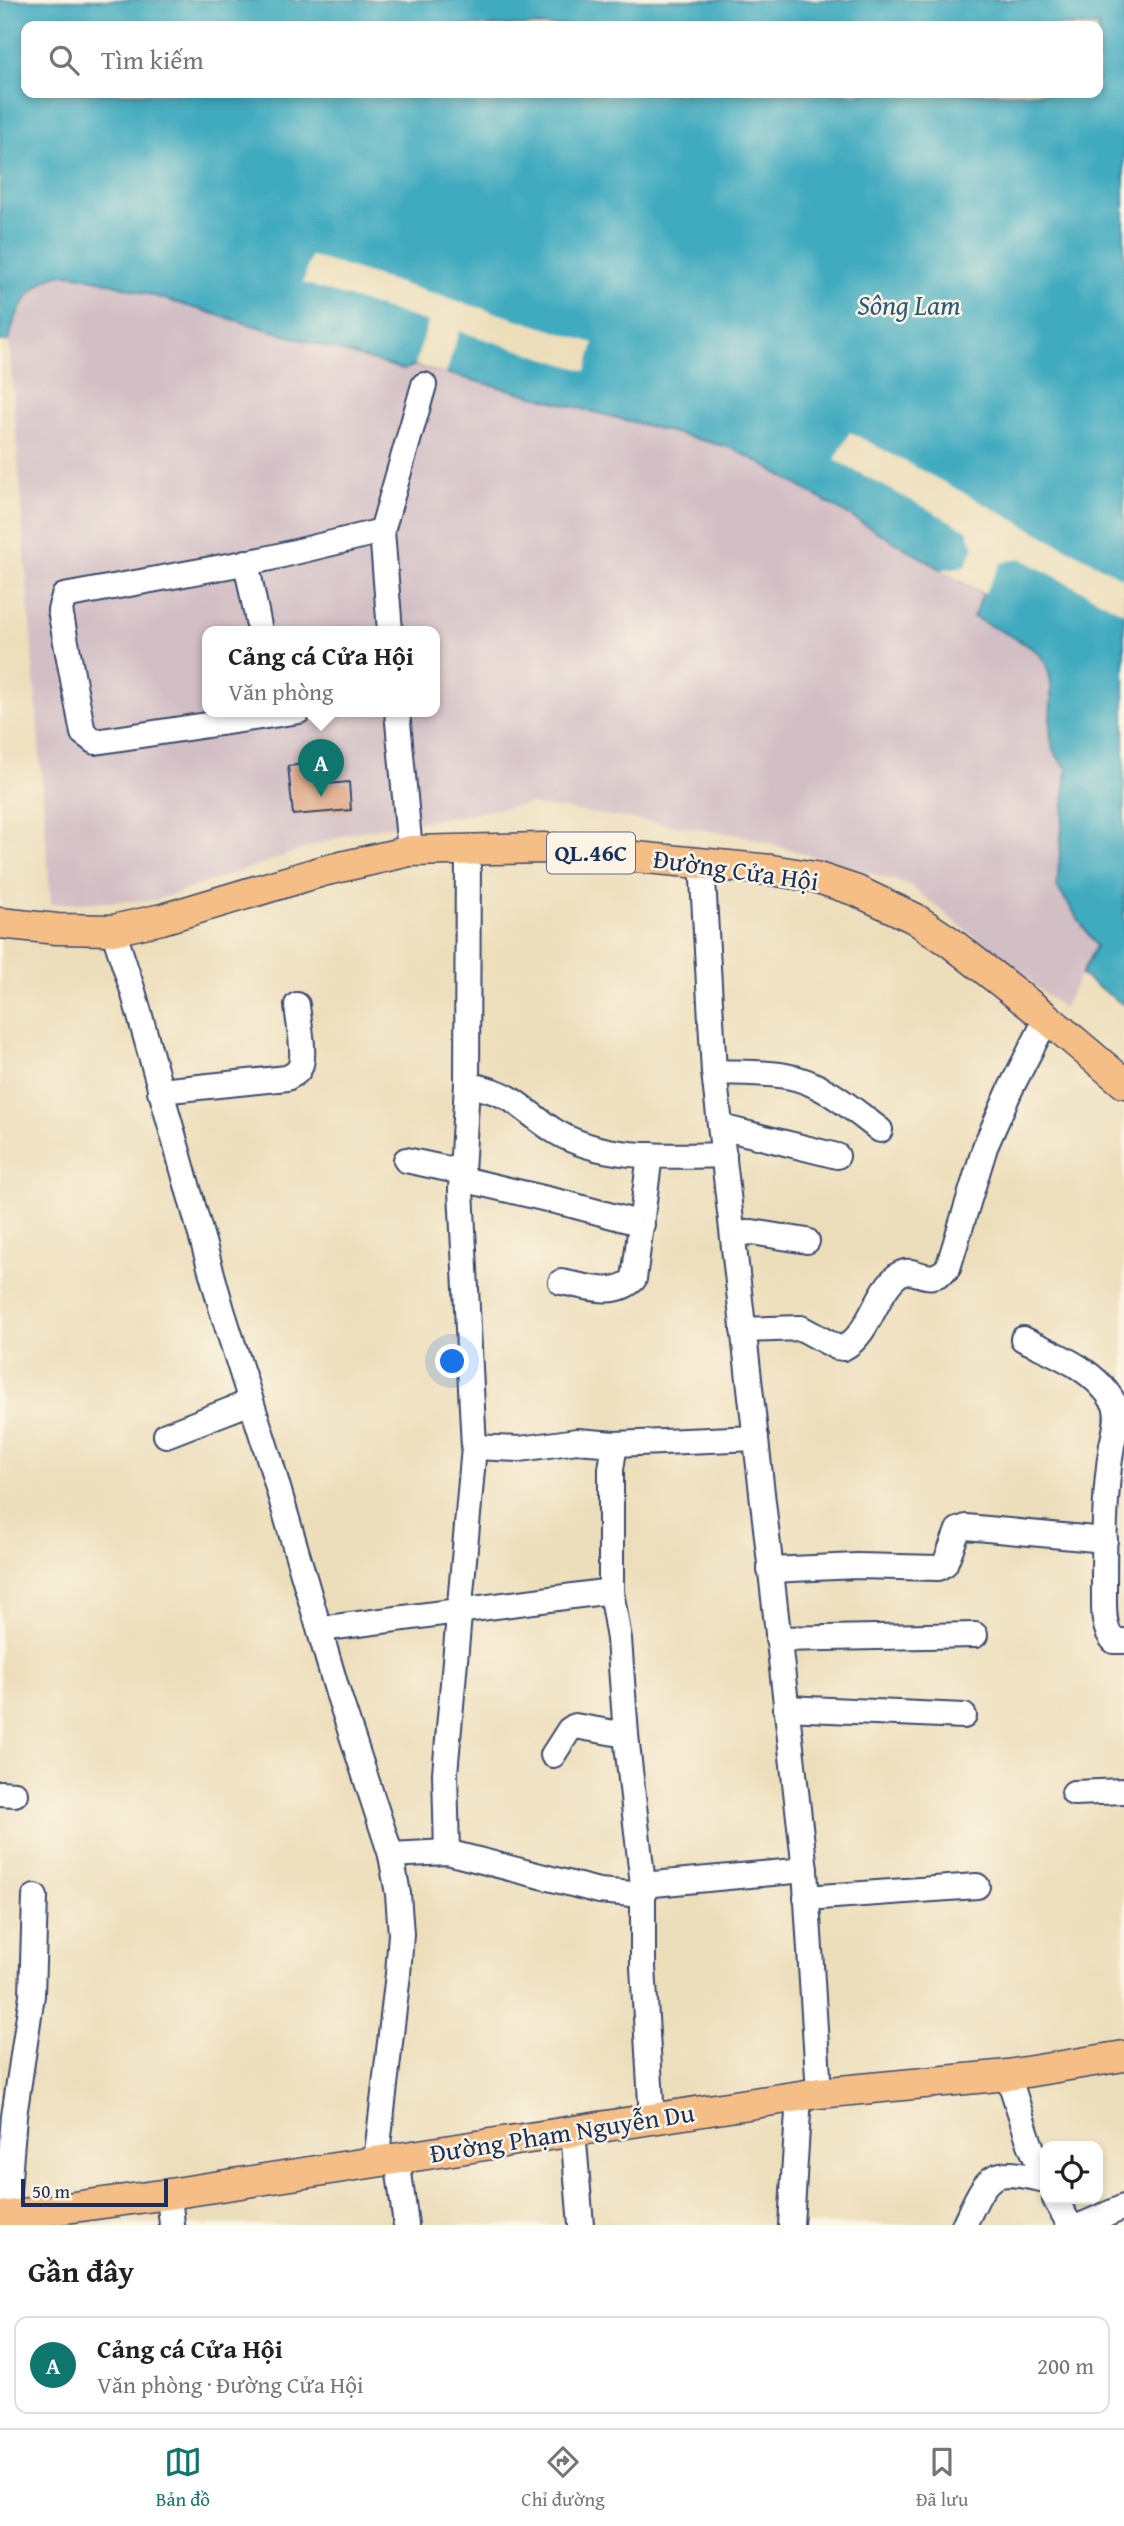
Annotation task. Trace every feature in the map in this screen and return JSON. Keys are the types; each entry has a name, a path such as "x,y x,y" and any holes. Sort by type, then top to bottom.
{"main road":[{"name":"Đường Cửa Hội","path":"0,923 99,930 162,919 323,871 410,850 543,849 702,862 815,877 884,902 914,918 950,942 1054,1023 1124,1083"},
{"name":"Đường Phạm Nguyễn Du","path":"3,2216 169,2194 809,2095 1008,2075 1124,2056"}],"street":[{"path":"390,626 382,531 424,385"},
{"path":"252,717 95,742 83,733 60,610 64,596 246,562 382,531"},
{"path":"246,562 259,626"},
{"path":"398,717 410,850"},
{"path":"447,1852 445,1773 474,1447 462,1175 467,1084 468,848"},
{"path":"702,862 715,1072 806,1898 809,2095 791,2225"},
{"path":"99,930 160,1091 337,1690 391,1855 401,1934 387,2160 406,2225"},
{"path":"160,1091 287,1078 296,1073 301,1066 302,1054 297,1004"},
{"path":"743,1330 800,1328 836,1348 843,1348 855,1340 895,1277 909,1272 930,1278 937,1277 948,1268 985,1147 1011,1088 1054,1023"},
{"path":"715,1072 787,1076 818,1086 880,1130"},
{"path":"467,1084 511,1099 557,1132 587,1146 650,1155 724,1155"},
{"path":"721,1127 837,1156"},
{"path":"561,1282 613,1290 625,1287 634,1279 650,1155"},
{"path":"406,1160 642,1224"},
{"path":"733,1235 752,1232 807,1241"},
{"path":"1023,1339 1086,1372 1114,1404 1118,1415 1109,1465 1104,1608 1108,1634 1114,1641 1124,1641"},
{"path":"166,1435 251,1402"},
{"path":"474,1447 520,1449 577,1441 615,1444 755,1438"},
{"path":"615,1444 611,1469 611,1591 619,1639 626,1735 643,1890 643,1967 652,2119"},
{"path":"770,1570 857,1566 938,1568 945,1564 958,1530 966,1527 1105,1540"},
{"path":"320,1629 611,1591"},
{"path":"778,1639 975,1635"},
{"path":"786,1708 964,1716"},
{"path":"553,1755 569,1730 575,1726 626,1735"},
{"path":"1074,1793 1124,1791"},
{"path":"391,1855 447,1852 599,1891 643,1890 804,1870"},
{"path":"806,1898 976,1886"},
{"path":"3,2216 14,2116 32,1995 35,1897"},
{"path":"1008,2075 1040,2167"},
{"path":"573,2131 581,2225"},
{"path":"964,2225 982,2188 1001,2173 1015,2172 1040,2178"},
{"path":"169,2194 172,2225"},
{"path":"1058,2204 1070,2225"},
{"path":"1082,2225 1124,2207"}],"shaded area":[{"path":"65,274 103,281 403,370 415,365 731,448 984,594 973,617 1037,652 1048,666 1056,759 1067,767 1057,887 1096,947 1063,1008 910,885 745,836 529,804 354,832 156,900 51,904 9,341 15,319 30,295 52,277"}],"water":[{"name":"Sông Lam","path":"0,0 1124,0 1124,1005 1081,975 1096,946 1057,887 1067,768 1057,756 1052,743 1051,682 1047,668 1040,655 1028,645 973,617 983,594 731,448 415,365 404,370 103,281 65,274 44,282 20,308 9,341 0,341"}],"pier":[{"path":"311,256 594,343 586,371 459,331 446,374 415,365 428,322 303,283"},
{"path":"850,432 1124,579 1124,613 1020,558 1001,563 984,594 940,570 966,566 974,547 967,530 835,460"}],"building":[{"path":"314,763 316,785 349,782 351,810 293,815 288,766"}],"place":[{"name":"Cảng cá Cửa Hội","path":"321,797"}]}
